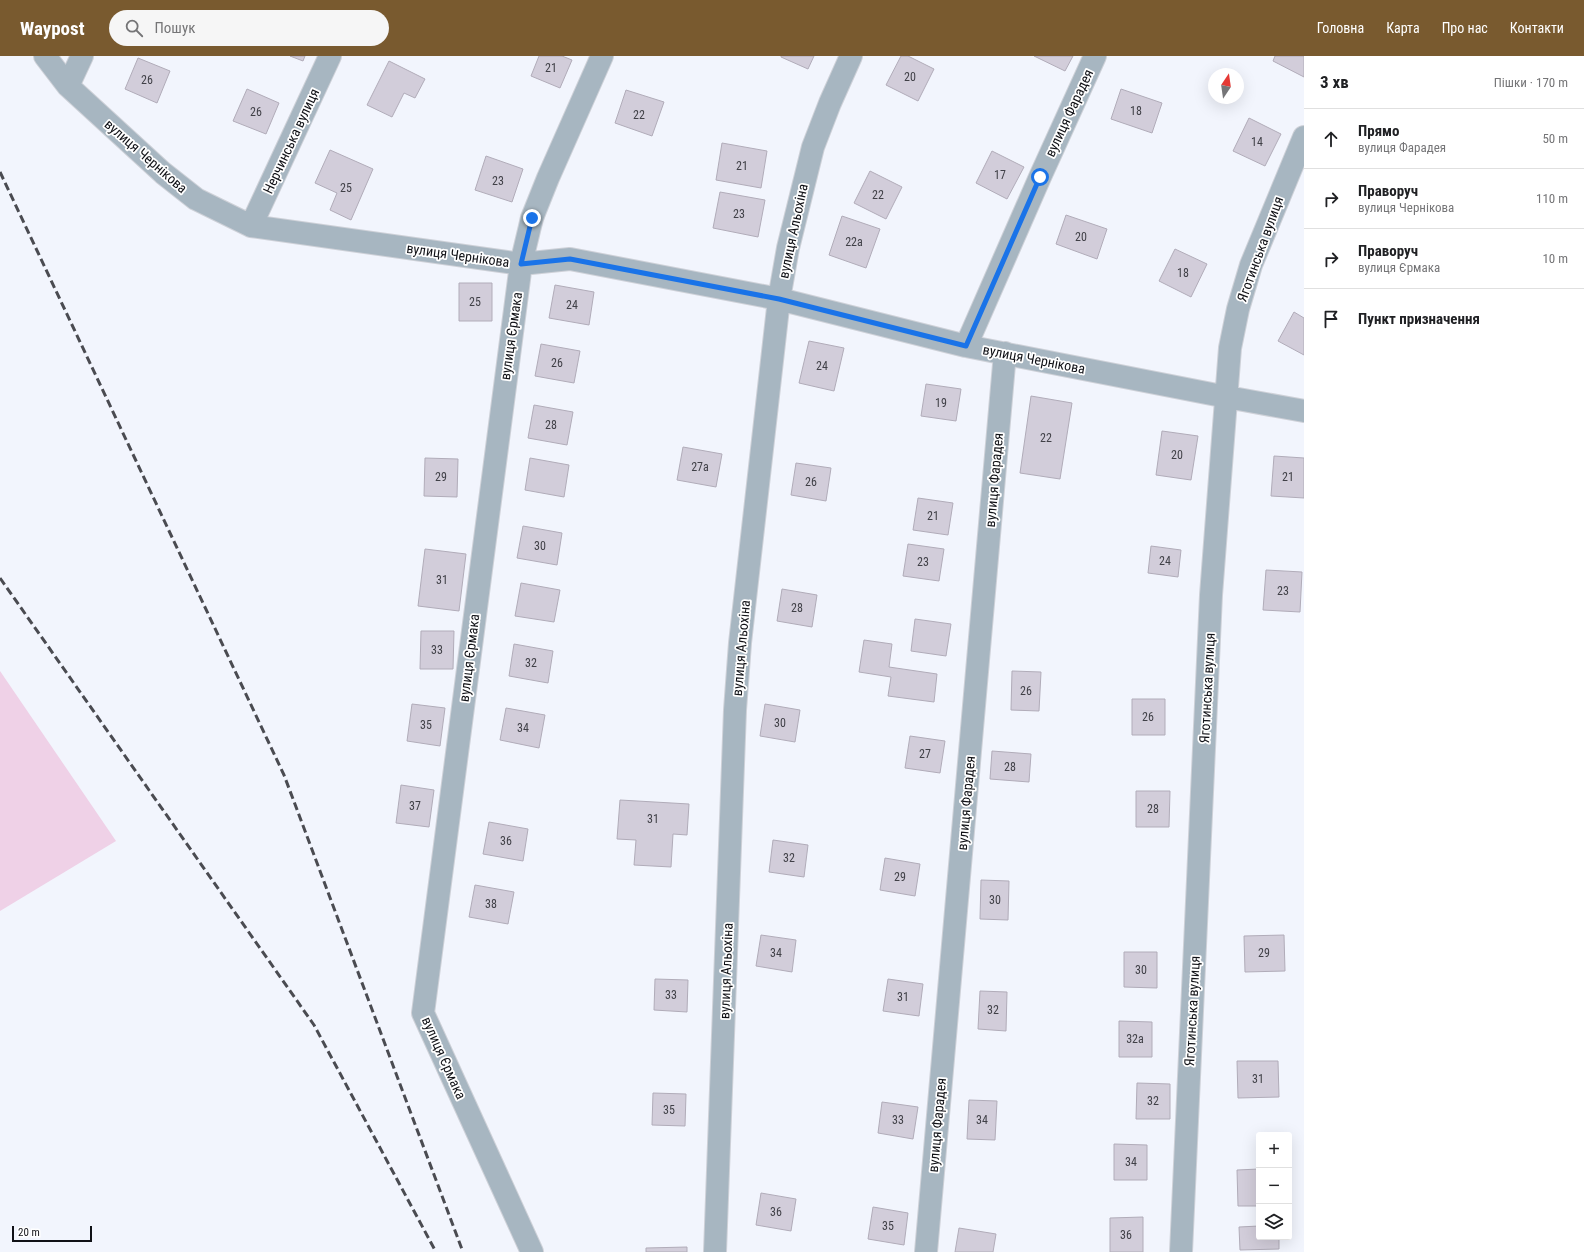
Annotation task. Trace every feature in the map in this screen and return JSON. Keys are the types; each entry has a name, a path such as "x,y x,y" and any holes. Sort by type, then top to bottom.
{"street":[{"name":"вулиця Чернікова","path":"45,56 68,86 163,173 196,199 251,226 521,264 570,259 779,299 966,346 1226,398 1304,411"},
{"path":"68,86 82,56"},
{"name":"Нерчинська вулиця","path":"251,226 330,56"},
{"name":"вулиця Єрмака","path":"532,1252 423,1013 521,264 532,218 602,56"},
{"name":"вулиця Альохіна","path":"715,1252 735,710 739,651 779,299 788,248 813,147 830,103 851,56"},
{"name":"вулиця Фарадея","path":"966,346 1095,56"},
{"name":"Яготинська вулиця","path":"1181,1252 1211,595 1230,348 1238,309 1251,265 1304,137"},
{"name":"вулиця Фарадея","path":"926,1252 1005,353"}],"shaded area":[{"path":"0,671 116,841 0,911"}],"building":[{"path":"290,56 305,56 303,61"},
{"path":"539,56 562,56 572,60 560,88 531,76"},
{"path":"781,56 814,56 808,69"},
{"path":"901,56 908,56 934,69 918,101 886,85"},
{"path":"1034,56 1073,56 1065,71"},
{"path":"1275,56 1304,56 1304,77 1273,61"},
{"path":"138,58 170,71 157,103 125,89"},
{"path":"389,61 425,79 415,98 404,93 392,117 367,105"},
{"path":"247,89 279,103 266,134 233,121"},
{"path":"1121,89 1162,103 1152,133 1111,119"},
{"path":"626,90 664,102 652,136 615,123"},
{"path":"1249,118 1281,134 1265,166 1233,151"},
{"path":"722,143 767,151 761,188 716,180"},
{"path":"330,150 373,169 351,220 330,210 337,193 315,183"},
{"path":"992,151 1024,167 1007,199 976,183"},
{"path":"486,156 523,169 512,202 475,190"},
{"path":"870,171 902,187 886,219 854,203"},
{"path":"720,192 765,200 758,237 713,228"},
{"path":"1066,215 1107,229 1097,259 1056,244"},
{"path":"842,216 880,229 866,268 829,255"},
{"path":"1175,249 1207,264 1191,297 1159,281"},
{"path":"459,283 492,283 492,321 459,321"},
{"path":"555,285 594,292 589,325 549,318"},
{"path":"1294,312 1304,318 1304,355 1278,341"},
{"path":"809,341 844,348 834,391 799,383"},
{"path":"541,344 580,351 574,383 535,376"},
{"path":"926,384 961,389 956,421 921,416"},
{"path":"1031,396 1072,403 1060,479 1020,473"},
{"path":"534,405 573,412 567,445 528,438"},
{"path":"1162,431 1198,436 1191,480 1156,475"},
{"path":"683,447 722,454 716,487 677,480"},
{"path":"1274,456 1304,458 1304,498 1271,496"},
{"path":"425,458 458,459 457,497 424,496"},
{"path":"530,458 569,465 564,497 525,490"},
{"path":"796,463 831,468 826,501 791,495"},
{"path":"918,498 953,503 948,535 913,530"},
{"path":"523,526 562,533 557,565 517,558"},
{"path":"908,544 944,549 939,581 903,576"},
{"path":"1151,546 1181,550 1178,577 1148,573"},
{"path":"425,549 466,554 459,611 418,606"},
{"path":"1266,570 1302,572 1300,612 1263,610"},
{"path":"521,583 560,590 554,622 515,616"},
{"path":"782,589 817,595 812,627 777,621"},
{"path":"915,619 951,624 946,656 911,651"},
{"path":"421,631 454,631 453,669 420,669"},
{"path":"864,640 892,644 889,667 937,674 934,702 888,696 891,677 859,672"},
{"path":"514,644 553,651 548,683 509,676"},
{"path":"1012,671 1041,672 1039,711 1011,710"},
{"path":"1132,699 1165,699 1165,735 1132,735"},
{"path":"412,704 445,708 440,746 407,741"},
{"path":"765,704 800,710 795,742 760,736"},
{"path":"506,708 545,715 539,748 500,740"},
{"path":"910,736 945,741 940,773 905,768"},
{"path":"992,751 1031,754 1029,782 990,779"},
{"path":"401,785 434,790 429,827 396,823"},
{"path":"1136,791 1170,791 1169,827 1136,827"},
{"path":"620,800 689,804 687,835 673,834 671,867 634,865 636,840 617,839"},
{"path":"489,822 528,829 523,861 483,854"},
{"path":"773,840 808,845 804,877 769,872"},
{"path":"885,858 920,864 915,896 880,890"},
{"path":"981,880 1009,881 1008,920 980,919"},
{"path":"475,885 514,892 508,924 469,917"},
{"path":"761,935 796,940 792,972 756,966"},
{"path":"1284,935 1285,971 1245,972 1244,936"},
{"path":"1124,952 1157,952 1157,988 1124,987"},
{"path":"655,979 688,980 687,1012 654,1010"},
{"path":"888,979 923,984 919,1016 883,1011"},
{"path":"980,991 1007,992 1006,1031 978,1029"},
{"path":"1119,1021 1152,1022 1152,1057 1119,1057"},
{"path":"1237,1061 1278,1061 1279,1097 1238,1098"},
{"path":"1137,1083 1170,1084 1170,1119 1136,1119"},
{"path":"653,1093 686,1094 685,1126 652,1125"},
{"path":"969,1100 997,1101 995,1140 967,1139"},
{"path":"882,1102 918,1107 913,1139 878,1133"},
{"path":"1114,1144 1147,1145 1147,1180 1114,1180"},
{"path":"1256,1169 1256,1206 1238,1206 1237,1170"},
{"path":"761,1193 796,1199 791,1231 756,1225"},
{"path":"873,1207 908,1213 904,1245 868,1239"},
{"path":"1143,1217 1143,1252 1110,1252 1110,1218"},
{"path":"1256,1226 1256,1240 1279,1240 1279,1249 1240,1250 1239,1227"},
{"path":"959,1228 996,1234 993,1252 955,1252"},
{"path":"687,1247 687,1252 646,1252 646,1248"}],"railway":[{"path":"0,172 284,775 463,1252"},
{"path":"0,578 314,1025 436,1252"}],"route":[{"path":"532,218 521,264 570,259 779,299 966,346 1040,177"}]}
